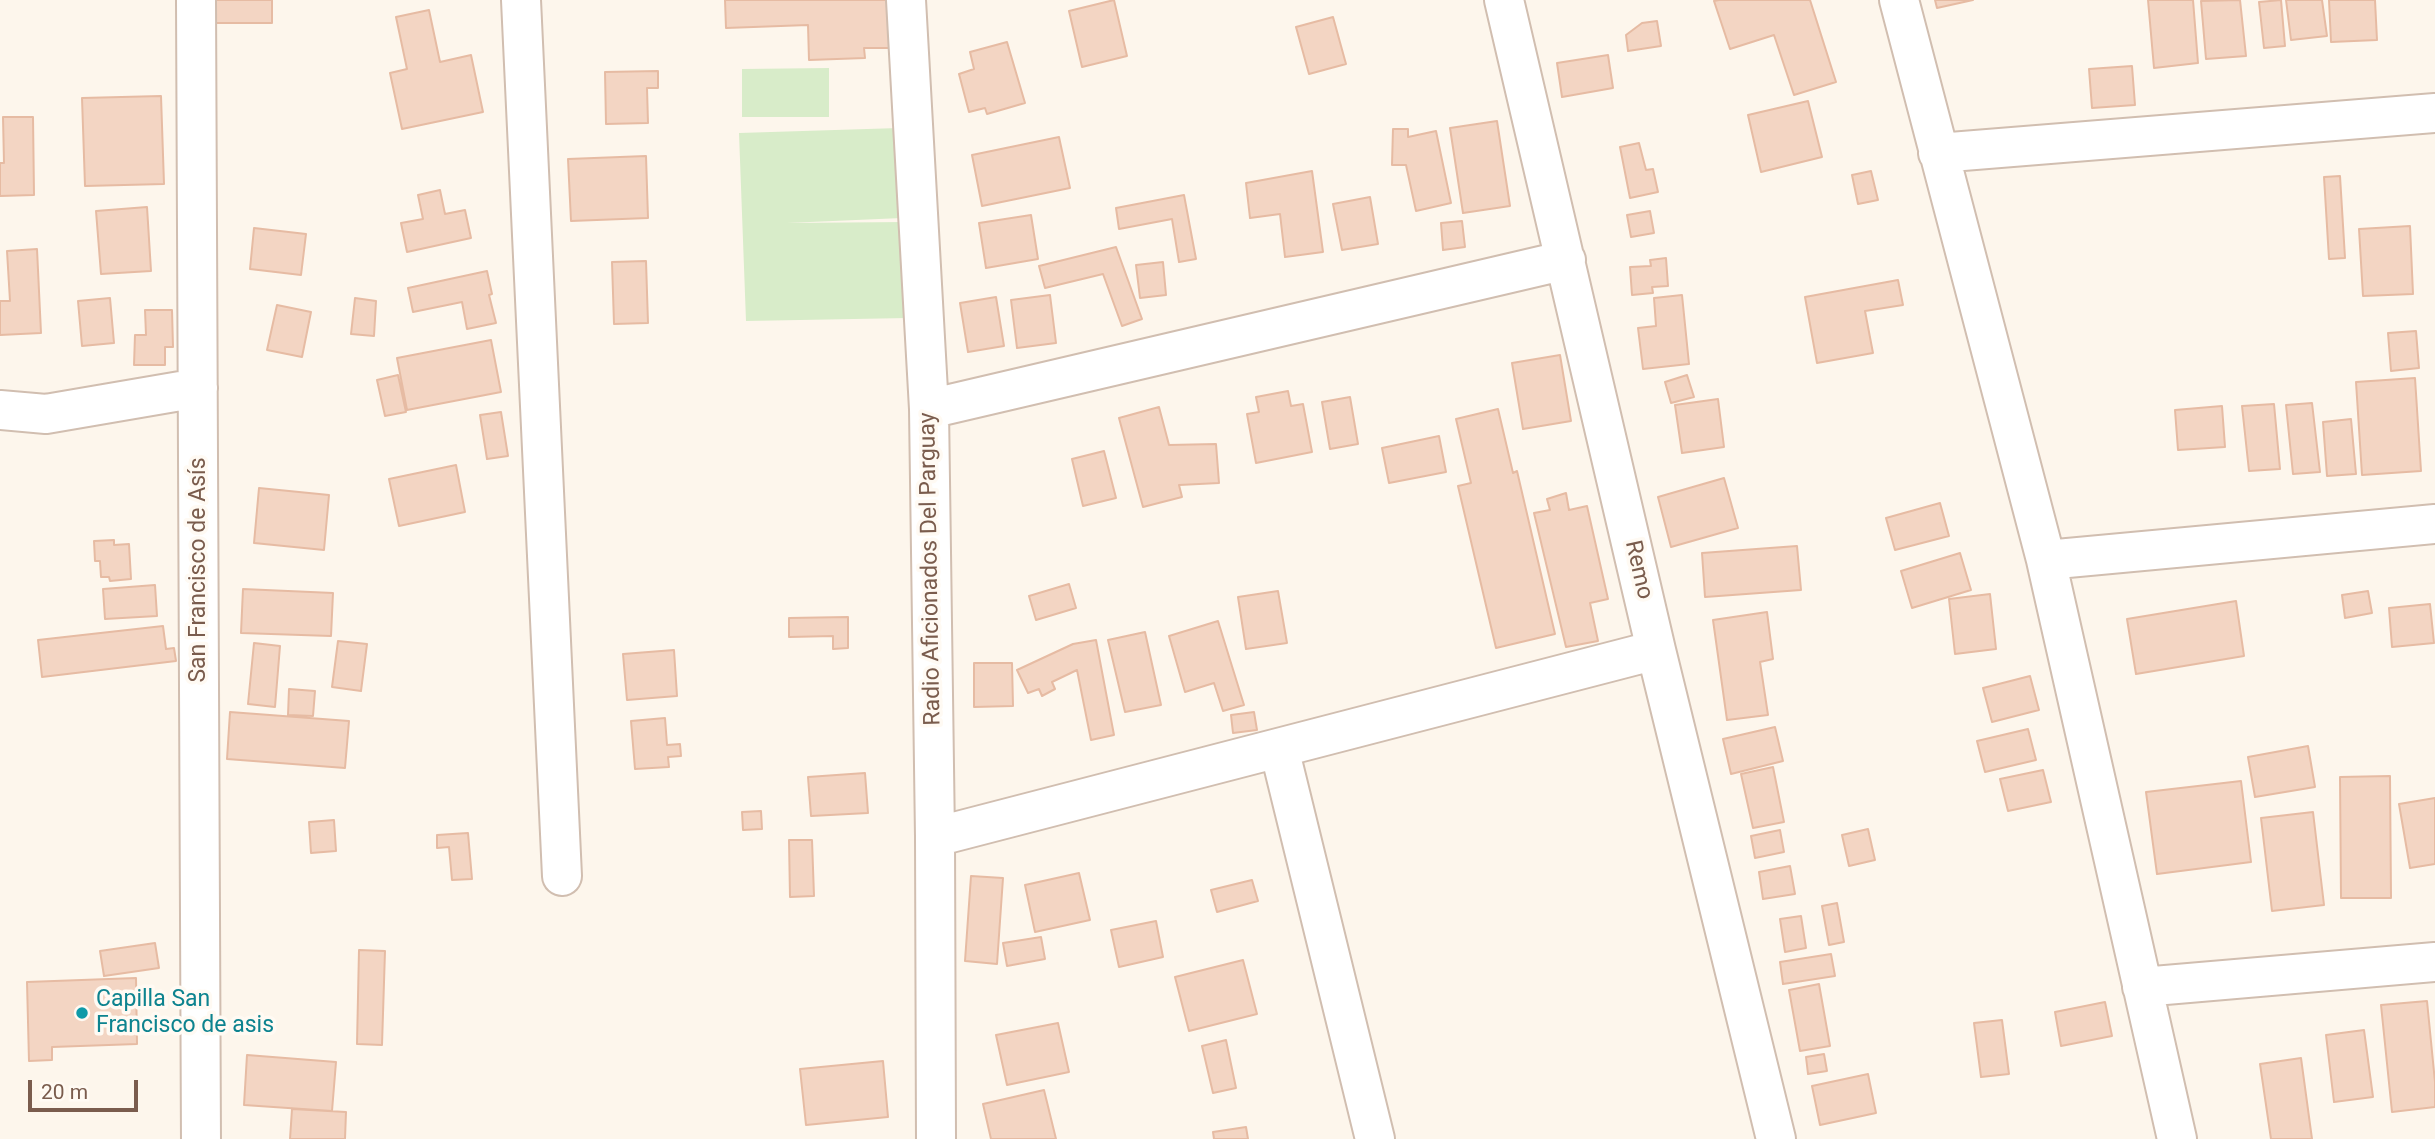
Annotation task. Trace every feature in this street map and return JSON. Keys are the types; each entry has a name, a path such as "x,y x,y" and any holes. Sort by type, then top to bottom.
{"street":[{"name":"San Francisco de Asís","path":"196,0 201,1139"},
{"path":"521,0 562,876"},
{"name":"Radio Aficionados Del Parguay","path":"906,0 929,409 936,1139"},
{"name":"Remo","path":"1504,0 1656,650 1776,1139"},
{"path":"1899,0 2046,560 2177,1139"},
{"path":"1938,153 2435,113"},
{"path":"929,409 1566,260"},
{"path":"0,410 46,414 198,388"},
{"path":"2046,560 2435,524"},
{"path":"935,837 1656,650"},
{"path":"1279,748 1374,1139"},
{"path":"2142,987 2435,962"}],"green space":[{"path":"829,68 829,117 742,117 742,69"},
{"path":"899,128 902,218 787,223 906,222 908,318 746,321 739,133"}],"building":[{"path":"208,0 272,0 272,23 208,23"},
{"path":"725,0 890,0 891,48 864,48 865,58 809,60 808,25 726,28"},
{"path":"1114,0 1127,56 1082,67 1069,11"},
{"path":"1810,0 1836,82 1794,95 1774,35 1730,49 1714,1"},
{"path":"1935,0 1973,0 1937,8"},
{"path":"2148,0 2193,0 2198,63 2154,68"},
{"path":"2240,0 2246,56 2206,59 2201,1"},
{"path":"2281,0 2285,46 2264,48 2259,2"},
{"path":"2286,0 2322,0 2327,36 2291,40"},
{"path":"2329,0 2375,0 2377,40 2331,42"},
{"path":"429,10 440,62 471,55 483,112 402,129 390,73 407,69 396,17"},
{"path":"1333,17 1346,64 1309,74 1296,27"},
{"path":"1657,21 1661,46 1628,51 1626,35 1642,23"},
{"path":"1007,42 1025,103 987,114 985,108 969,112 959,74 974,69 970,52"},
{"path":"1608,55 1613,88 1562,97 1557,63"},
{"path":"2132,66 2135,105 2092,108 2089,69"},
{"path":"658,71 658,88 647,88 648,123 606,124 605,72"},
{"path":"161,96 164,184 85,186 82,98"},
{"path":"1808,101 1822,157 1761,172 1748,115"},
{"path":"3,117 33,117 34,195 0,196 0,163 4,163"},
{"path":"1497,121 1510,206 1463,213 1450,128"},
{"path":"1393,129 1408,129 1408,137 1436,131 1451,203 1416,211 1406,165 1392,165"},
{"path":"1059,137 1070,188 982,206 972,155"},
{"path":"1639,143 1646,170 1653,169 1658,192 1630,198 1620,147"},
{"path":"646,156 648,218 571,221 568,159"},
{"path":"1312,171 1323,252 1285,257 1280,214 1250,218 1246,183"},
{"path":"1871,171 1878,200 1858,204 1852,175"},
{"path":"2340,176 2345,258 2329,259 2324,177"},
{"path":"440,190 445,214 465,210 471,238 407,252 401,223 423,219 418,195"},
{"path":"1184,195 1196,259 1179,262 1172,219 1119,229 1116,208"},
{"path":"1370,197 1378,244 1342,250 1333,204"},
{"path":"147,207 151,271 101,274 96,211"},
{"path":"1650,211 1654,233 1631,237 1627,215"},
{"path":"1031,215 1038,259 986,268 979,223"},
{"path":"1462,221 1465,247 1443,250 1441,223"},
{"path":"2410,226 2413,294 2363,296 2359,229"},
{"path":"254,228 306,234 301,275 250,269"},
{"path":"1116,247 1142,319 1122,326 1103,274 1045,288 1039,266"},
{"path":"37,249 41,333 0,335 0,301 10,301 7,251"},
{"path":"1666,258 1668,286 1652,287 1653,293 1632,295 1630,267 1651,266 1650,260"},
{"path":"646,261 648,323 614,324 612,262"},
{"path":"1163,262 1166,295 1140,298 1136,265"},
{"path":"487,271 492,294 489,295 496,323 467,329 462,302 413,312 408,288"},
{"path":"1898,280 1903,305 1865,311 1873,353 1817,363 1805,297"},
{"path":"1050,295 1056,343 1017,348 1011,300"},
{"path":"1682,295 1689,364 1643,369 1638,328 1656,326 1654,298"},
{"path":"996,297 1004,346 968,352 960,303"},
{"path":"110,298 114,343 82,346 78,301"},
{"path":"355,298 376,301 374,336 351,334"},
{"path":"277,305 311,312 302,357 267,350"},
{"path":"145,310 172,310 173,347 165,347 165,365 134,365 135,335 146,335"},
{"path":"2416,331 2419,368 2391,371 2388,333"},
{"path":"491,340 501,392 407,410 397,358"},
{"path":"1560,355 1571,421 1523,429 1512,363"},
{"path":"398,375 406,412 385,416 377,380"},
{"path":"1687,375 1694,397 1671,403 1665,382"},
{"path":"2415,378 2421,471 2362,475 2356,382"},
{"path":"1288,391 1291,406 1303,404 1312,452 1256,463 1247,414 1259,412 1256,397"},
{"path":"1350,397 1358,444 1330,449 1322,402"},
{"path":"1718,399 1724,447 1682,453 1675,405"},
{"path":"2312,403 2320,472 2293,474 2286,405"},
{"path":"2274,404 2280,469 2249,471 2242,406"},
{"path":"2222,406 2225,447 2178,450 2175,410"},
{"path":"1159,407 1169,445 1216,444 1219,483 1179,485 1182,497 1143,507 1119,418"},
{"path":"1498,409 1513,473 1517,471 1555,634 1496,648 1458,486 1471,483 1456,419"},
{"path":"501,412 508,456 487,459 480,415"},
{"path":"2351,419 2356,474 2327,476 2323,422"},
{"path":"1439,436 1446,472 1389,483 1382,448"},
{"path":"1104,451 1116,498 1083,506 1072,459"},
{"path":"456,465 465,512 399,526 389,479"},
{"path":"1724,478 1738,528 1671,547 1658,497"},
{"path":"259,488 329,495 324,550 254,543"},
{"path":"1566,493 1569,510 1587,506 1608,599 1590,603 1598,641 1566,647 1534,513 1550,510 1547,499"},
{"path":"1940,503 1949,536 1895,550 1886,518"},
{"path":"114,540 114,545 129,544 131,579 110,581 109,577 101,577 100,561 95,561 94,541"},
{"path":"1797,546 1801,590 1705,597 1702,553"},
{"path":"1960,553 1971,590 1912,608 1901,571"},
{"path":"1069,584 1076,608 1036,620 1029,596"},
{"path":"155,585 157,616 105,619 103,589"},
{"path":"243,589 333,593 331,636 241,633"},
{"path":"1278,591 1287,643 1246,649 1238,597"},
{"path":"2368,591 2372,613 2345,618 2342,595"},
{"path":"1990,594 1996,649 1955,654 1949,599"},
{"path":"2236,601 2244,656 2136,674 2127,619"},
{"path":"2430,604 2434,643 2392,647 2389,608"},
{"path":"1767,612 1773,659 1760,662 1768,715 1727,720 1713,620"},
{"path":"848,617 848,648 833,649 833,636 789,637 789,618"},
{"path":"1218,621 1244,705 1223,711 1214,683 1185,692 1169,636"},
{"path":"163,626 166,649 174,648 176,661 42,677 38,640"},
{"path":"1145,632 1161,705 1125,712 1108,640"},
{"path":"1096,640 1114,735 1091,740 1077,670 1052,682 1055,689 1042,696 1039,689 1028,693 1017,670 1073,644"},
{"path":"338,641 367,644 361,691 332,687"},
{"path":"254,643 280,646 275,707 248,704"},
{"path":"674,650 677,696 627,700 623,654"},
{"path":"974,663 1012,663 1013,706 974,707"},
{"path":"2030,676 2039,710 1992,722 1983,688"},
{"path":"289,689 315,691 313,716 288,715"},
{"path":"230,712 349,721 345,768 227,759"},
{"path":"1254,712 1257,730 1233,733 1231,715"},
{"path":"665,718 667,745 680,744 681,756 668,757 669,767 635,769 631,721"},
{"path":"1775,727 1783,761 1731,774 1723,739"},
{"path":"2028,729 2036,760 1985,772 1977,741"},
{"path":"2308,746 2315,787 2255,797 2248,757"},
{"path":"1773,767 1784,822 1753,828 1741,774"},
{"path":"2043,770 2051,802 2008,811 2000,779"},
{"path":"865,773 868,813 811,816 808,777"},
{"path":"2390,776 2391,898 2341,898 2340,777"},
{"path":"2241,781 2251,862 2157,874 2146,792"},
{"path":"2435,798 2435,864 2410,868 2399,804"},
{"path":"761,811 762,829 743,830 742,812"},
{"path":"2313,812 2324,905 2272,911 2261,818"},
{"path":"334,820 336,851 311,853 309,822"},
{"path":"1868,829 1875,860 1849,866 1842,835"},
{"path":"1780,830 1784,852 1755,858 1751,836"},
{"path":"468,833 472,879 452,880 449,847 437,848 437,835"},
{"path":"789,840 812,840 814,896 790,897"},
{"path":"1790,866 1795,894 1763,899 1759,872"},
{"path":"1079,873 1090,920 1035,932 1025,885"},
{"path":"971,876 1003,878 997,964 965,961"},
{"path":"1252,880 1258,901 1217,912 1211,890"},
{"path":"1837,903 1844,942 1829,945 1822,906"},
{"path":"1801,916 1806,948 1785,952 1780,919"},
{"path":"1156,921 1163,957 1119,967 1111,930"},
{"path":"1041,937 1045,959 1007,966 1003,943"},
{"path":"155,943 159,968 104,976 100,951"},
{"path":"359,950 385,951 382,1045 357,1044"},
{"path":"1831,954 1835,976 1783,984 1780,962"},
{"path":"1243,960 1257,1014 1189,1031 1175,977"},
{"name":"Capilla San Francisco de asis","path":"136,978 137,1044 52,1047 52,1060 29,1061 27,982"},
{"path":"1819,984 1830,1046 1800,1051 1789,990"},
{"path":"2427,1001 2435,1107 2392,1112 2381,1005"},
{"path":"2105,1002 2112,1036 2061,1046 2055,1012"},
{"path":"2002,1020 2009,1074 1981,1077 1974,1023"},
{"path":"1058,1023 1069,1072 1007,1085 996,1035"},
{"path":"2364,1030 2373,1097 2334,1102 2326,1035"},
{"path":"1226,1040 1236,1088 1213,1093 1202,1046"},
{"path":"1824,1054 1827,1071 1808,1074 1806,1057"},
{"path":"247,1055 336,1062 332,1111 244,1105"},
{"path":"2301,1058 2312,1139 2271,1139 2260,1064"},
{"path":"883,1061 888,1117 806,1125 800,1069"},
{"path":"1868,1074 1876,1113 1820,1125 1812,1086"},
{"path":"1044,1090 1056,1139 991,1139 983,1104"},
{"path":"292,1109 346,1112 345,1139 290,1139"},
{"path":"1246,1127 1248,1139 1214,1139 1213,1132"}],"place":[{"name":"Capilla San Francisco de asis","path":"82,1013"}]}
